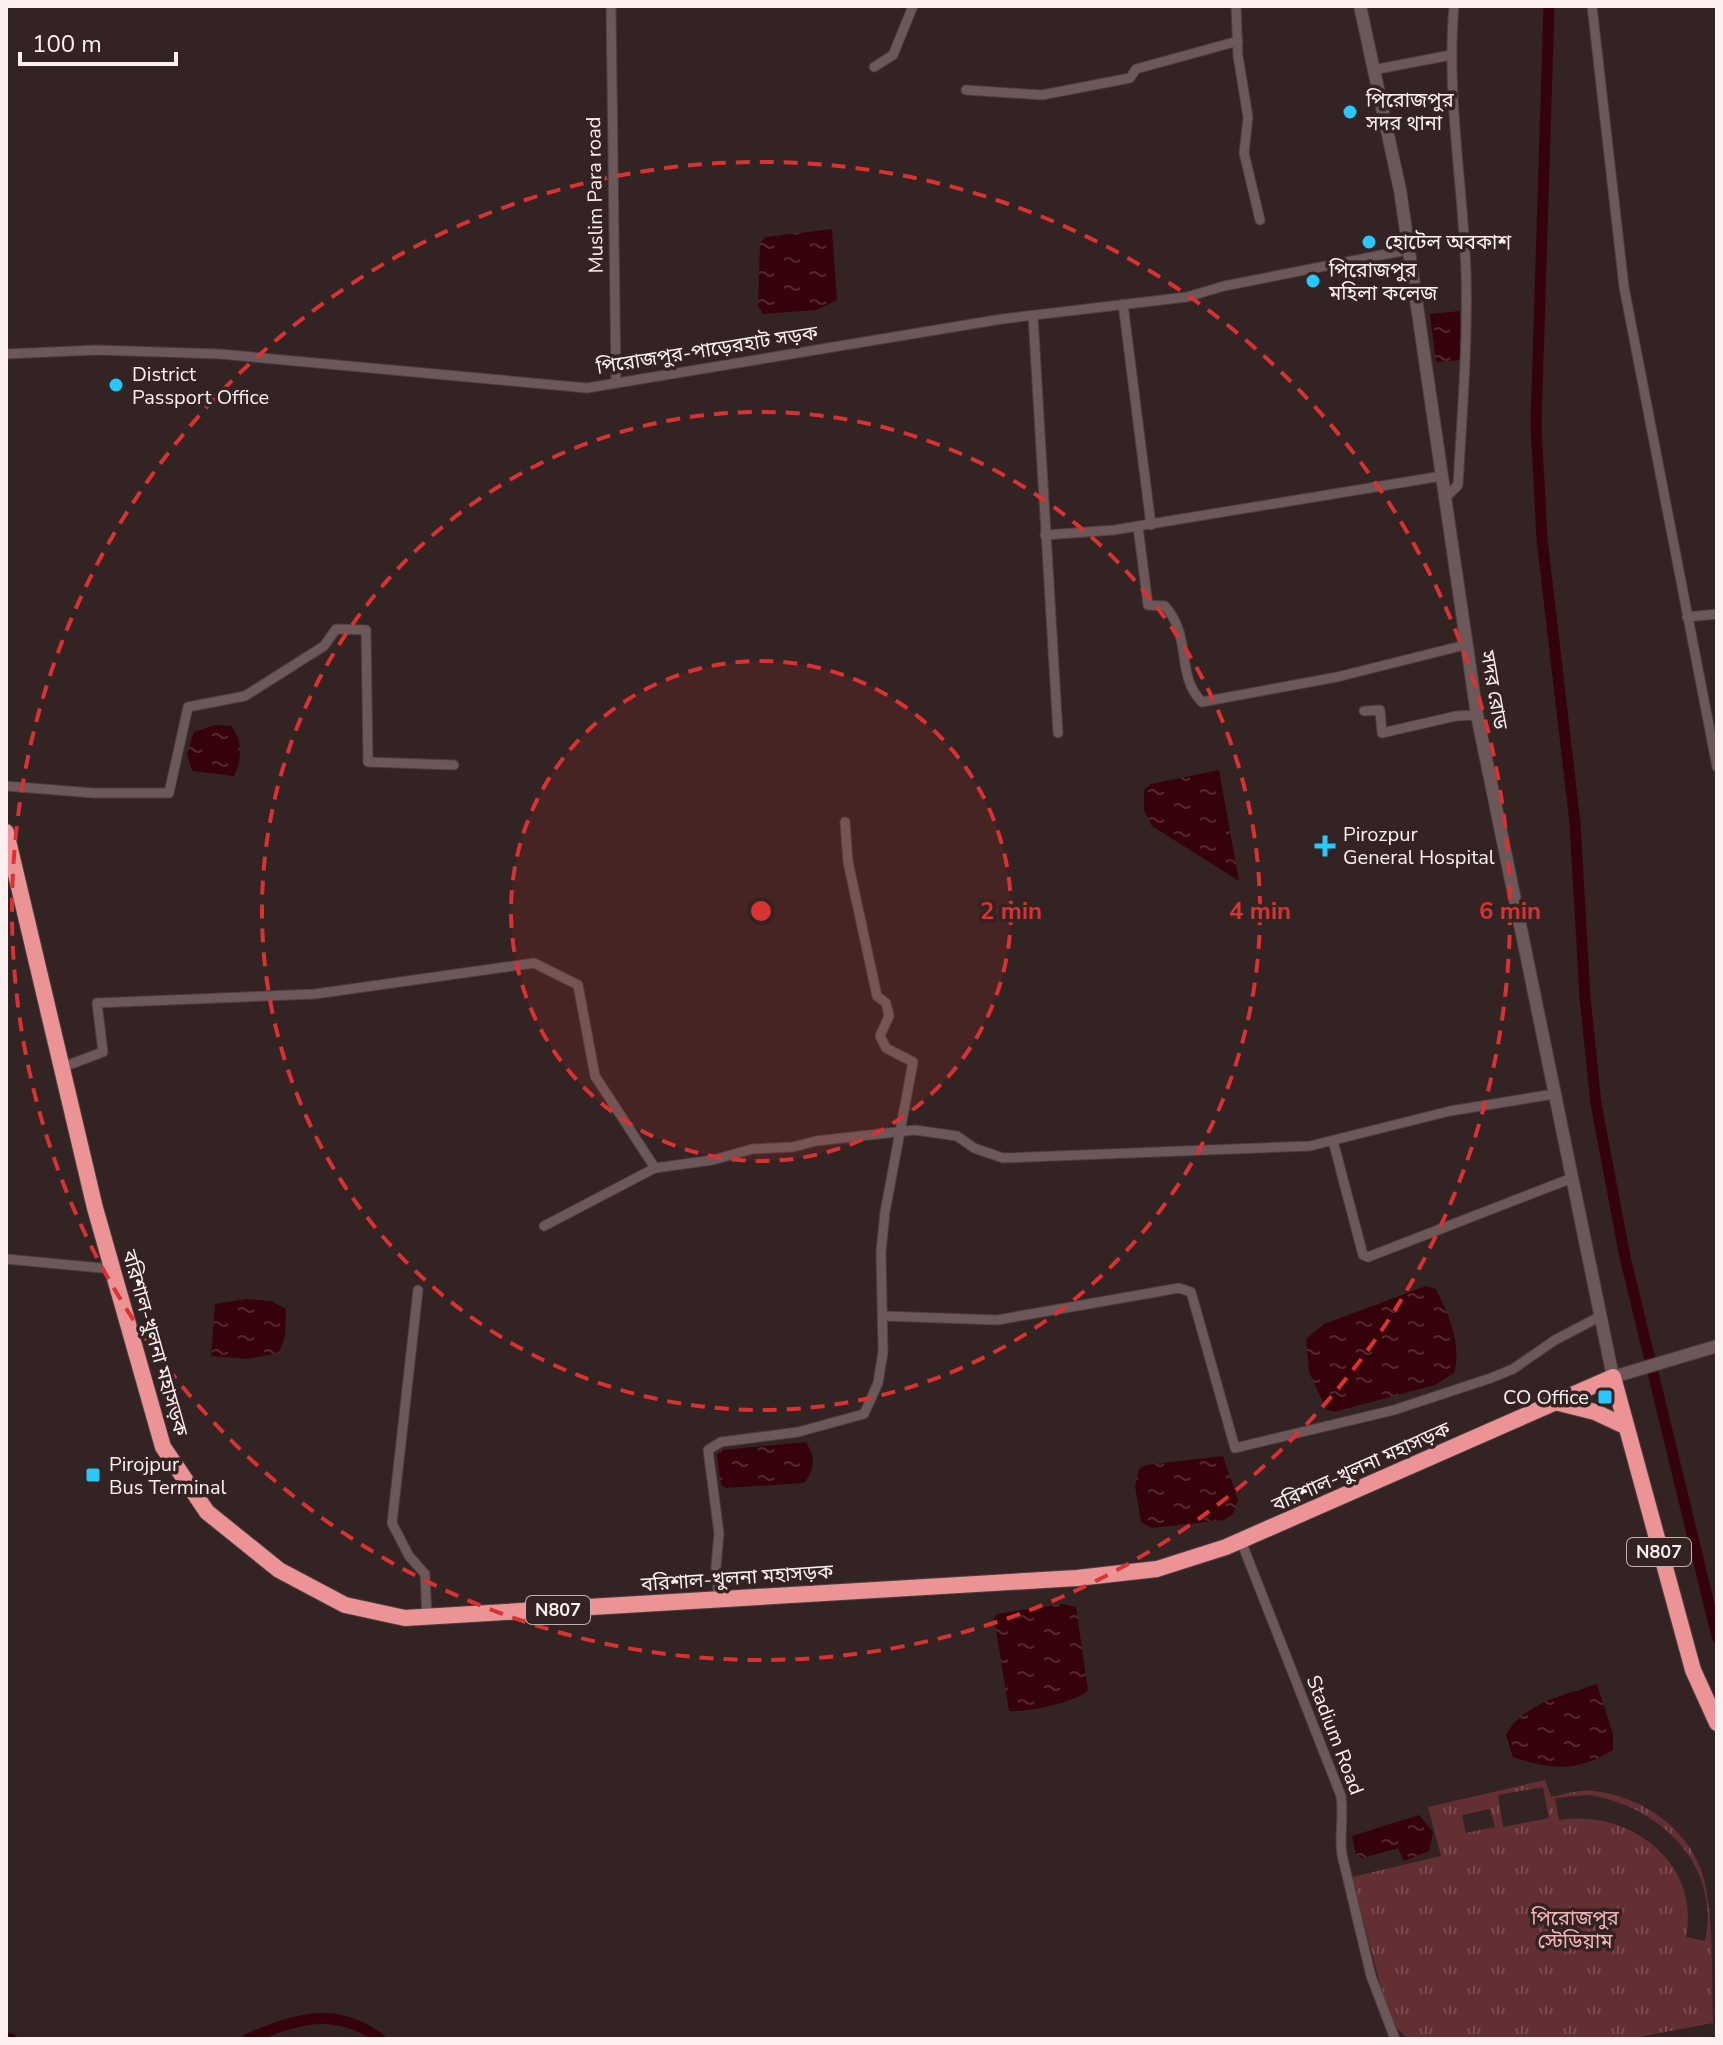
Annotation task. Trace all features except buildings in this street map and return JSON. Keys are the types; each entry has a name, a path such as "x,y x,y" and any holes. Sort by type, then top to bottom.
{"highway":[{"name":"বরিশাল-খুলনা মহাসড়ক","path":"6,832 112,1269 163,1447 207,1512 279,1570 345,1605 405,1618 1077,1578 1157,1569 1241,1541 1613,1377"},
{"name":"N807","path":"1613,1377 1693,1670 1717,1723"},
{"path":"1555,1402 1595,1412 1625,1426"}],"street":[{"name":"Muslim Para road","path":"611,6 616,383"},
{"path":"874,67 893,55 913,6"},
{"path":"1236,6 1248,117 1244,153 1260,220"},
{"name":"সদর রোড","path":"1360,6 1400,190 1477,715 1613,1377"},
{"path":"1445,498 1458,485 1467,333 1466,272 1454,151 1451,55 1454,6"},
{"path":"1592,6 1624,287 1717,767"},
{"path":"966,90 1042,95 1130,78 1136,69 1238,41"},
{"path":"1373,70 1451,55"},
{"name":"পিরোজপুর-পাড়েরহাট সড়ক","path":"6,354 97,350 220,354 587,388 1033,316 1187,297 1224,286 1407,250"},
{"path":"1123,304 1151,525"},
{"path":"1033,316 1040,384 1045,535 1058,733"},
{"path":"1045,535 1138,527 1442,476"},
{"path":"1138,527 1148,605 1165,606 1182,631 1188,678 1202,702 1337,677 1465,645"},
{"path":"1687,617 1717,614"},
{"path":"6,786 93,793 169,793 188,707 245,696 324,646 336,629 366,630 368,762 454,765"},
{"path":"1364,711 1380,710 1382,733 1456,716 1477,715"},
{"path":"719,1600 716,1566 719,1521 708,1450 721,1442 798,1432 864,1414 870,1408 878,1383 883,1352 881,1252 898,1130 913,1062 886,1048 880,1036 889,1016 886,1003 877,996 848,862 845,822"},
{"path":"63,1067 103,1052 97,1003 315,994 534,963 578,985 595,1076 655,1168"},
{"path":"544,1226 655,1168 713,1160 752,1149 793,1147 898,1130 957,1136 974,1148 1003,1158 1280,1149 1333,1141 1450,1111 1554,1094"},
{"path":"1333,1141 1363,1255 1368,1257 1572,1178"},
{"path":"6,1259 112,1269"},
{"path":"883,1316 997,1320 1179,1288 1191,1292 1235,1448 1394,1410 1491,1378 1520,1365 1555,1340 1601,1316"},
{"path":"418,1290 392,1523 409,1556 425,1574 427,1617"},
{"path":"1613,1377 1717,1346"},
{"name":"Stadium Road","path":"1241,1541 1341,1796 1344,1815 1340,1837 1342,1855 1371,1976 1395,2039"}],"green space":[{"name":"পিরোজপুর স্টেডিয়াম","path":"1545,1780 1551,1797 1583,1791 1612,1794 1666,1821 1692,1851 1706,1888 1711,1938 1713,2023 1628,2039 1408,2039 1390,2022 1352,1877 1441,1856 1428,1807","holes":["1543,1787 1549,1818 1503,1827 1498,1795","1587,1795 1613,1801 1660,1825 1679,1842 1694,1863 1704,1887 1708,1913 1705,1941 1686,1937 1688,1910 1682,1885 1671,1864 1654,1846 1633,1832 1610,1823 1585,1819 1559,1820 1555,1798","1490,1809 1495,1827 1466,1833 1462,1815"]}],"water":[{"path":"832,229 837,300 817,310 763,314 758,306 760,243 766,237"},
{"path":"1460,311 1461,360 1436,362 1430,314"},
{"path":"215,725 231,726 238,738 240,757 234,776 192,771 187,754 194,732"},
{"path":"1219,770 1239,881 1152,826 1144,811 1144,790 1151,784"},
{"path":"1426,1286 1436,1289 1453,1330 1456,1351 1454,1373 1435,1385 1334,1412 1326,1409 1309,1372 1306,1339 1324,1324"},
{"path":"247,1299 271,1301 286,1309 285,1336 279,1353 247,1359 211,1356 215,1304"},
{"path":"805,1442 813,1462 804,1483 726,1488 721,1485 717,1455 722,1450"},
{"path":"1223,1456 1238,1500 1233,1514 1224,1520 1151,1528 1141,1522 1135,1486 1139,1469 1146,1465"},
{"path":"1062,1604 1076,1607 1088,1690 1074,1699 1051,1706 1009,1711 994,1618 997,1614"},
{"path":"1597,1684 1613,1734 1613,1750 1588,1762 1564,1767 1513,1757 1506,1735 1523,1715 1546,1702"},
{"path":"1419,1815 1433,1832 1429,1851 1404,1861 1398,1848 1363,1858 1356,1855 1352,1836"}],"waterway":[{"path":"1549,6 1536,425 1542,539 1575,823 1585,997 1596,1104 1625,1257 1717,1637"},
{"path":"248,2039 299,2021 315,2019 347,2022 380,2039"},
{"path":"6,2038 11,2039"}],"place":[{"name":"পিরোজপুর সদর থানা","path":"1350,112"},
{"name":"হোটেল অবকাশ","path":"1369,242"},
{"name":"পিরোজপুর মহিলা কলেজ","path":"1313,281"},
{"name":"District Passport Office","path":"116,385"},
{"name":"Pirozpur General Hospital","path":"1325,846"},
{"name":"CO Office","path":"1605,1397"},
{"name":"Pirojpur Bus Terminal","path":"93,1475"}]}
